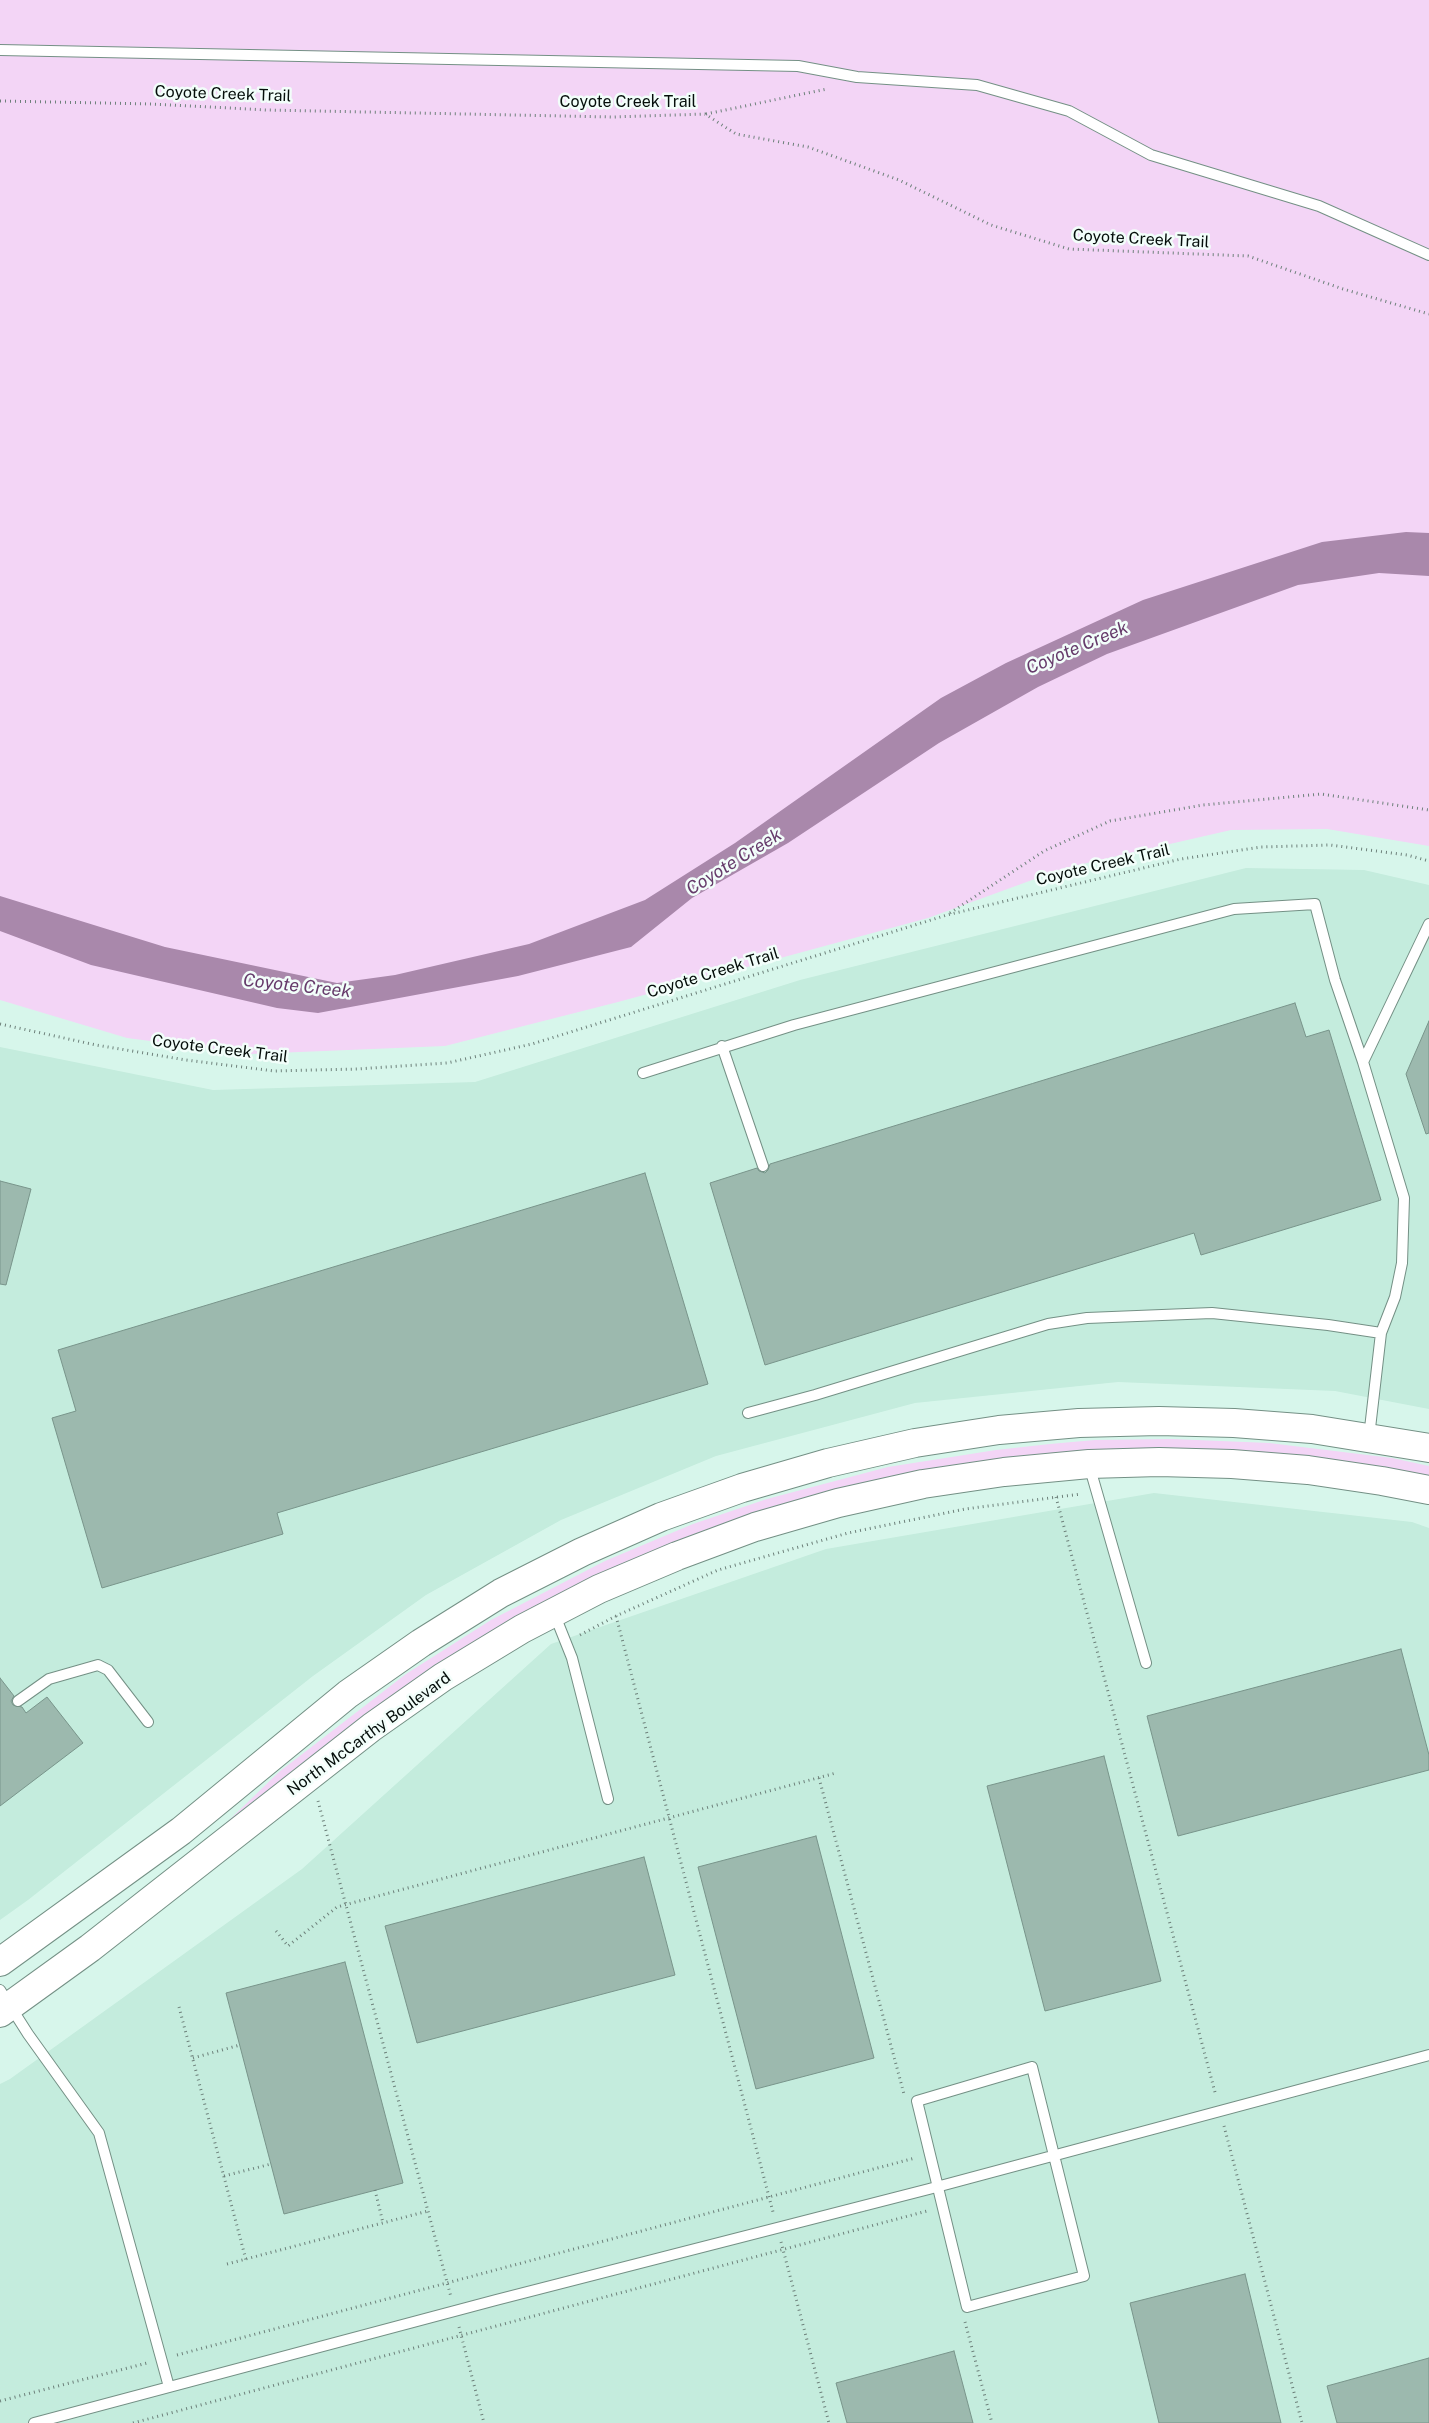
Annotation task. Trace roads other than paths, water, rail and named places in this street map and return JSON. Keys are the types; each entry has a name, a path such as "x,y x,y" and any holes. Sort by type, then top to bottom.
{"main road":[{"path":"0,1962 181,1831 348,1694 421,1643 501,1593 566,1560 661,1517 742,1488 828,1463 915,1443 999,1430 1079,1423 1159,1421 1273,1426 1369,1437 1429,1448"},
{"name":"North McCarthy Boulevard","path":"3,2003 90,1948 372,1727 443,1677 522,1630 599,1589 677,1556 755,1527 829,1506 923,1484 1004,1472 1089,1464 1168,1462 1280,1468 1382,1480 1429,1490"}],"lane":[{"path":"0,50 798,66 857,77 977,84 1069,111 1151,155 1319,206 1429,255"},
{"path":"643,1073 722,1046 794,1025 1234,909 1315,904 1339,993 1363,1062 1404,1198 1402,1263 1395,1297 1381,1333 1369,1437"},
{"path":"1363,1062 1429,924"},
{"path":"722,1046 763,1166"},
{"path":"748,1413 815,1395 1048,1324 1087,1318 1212,1313 1328,1325 1381,1333"},
{"path":"1089,1464 1146,1663"},
{"path":"554,1613 566,1642 595,1741 608,1799"},
{"path":"18,1701 49,1678 98,1665 108,1670 148,1722"},
{"path":"3,2003 99,2133 169,2387"},
{"path":"34,2423 455,2311 1054,2156 1429,2055"},
{"path":"1032,2067 1084,2276 967,2306 939,2186 916,2101 1032,2067"}],"water":[{"name":"Coyote Creek","path":"1406,532 1429,533 1429,576 1379,573 1298,585 1107,654 1038,687 939,743 788,843 692,898 631,947 518,976 318,1013 277,1008 91,965 0,931 0,896 165,947 337,983 395,975 529,944 645,900 735,843 941,698 1006,663 1143,600 1322,542"}]}
